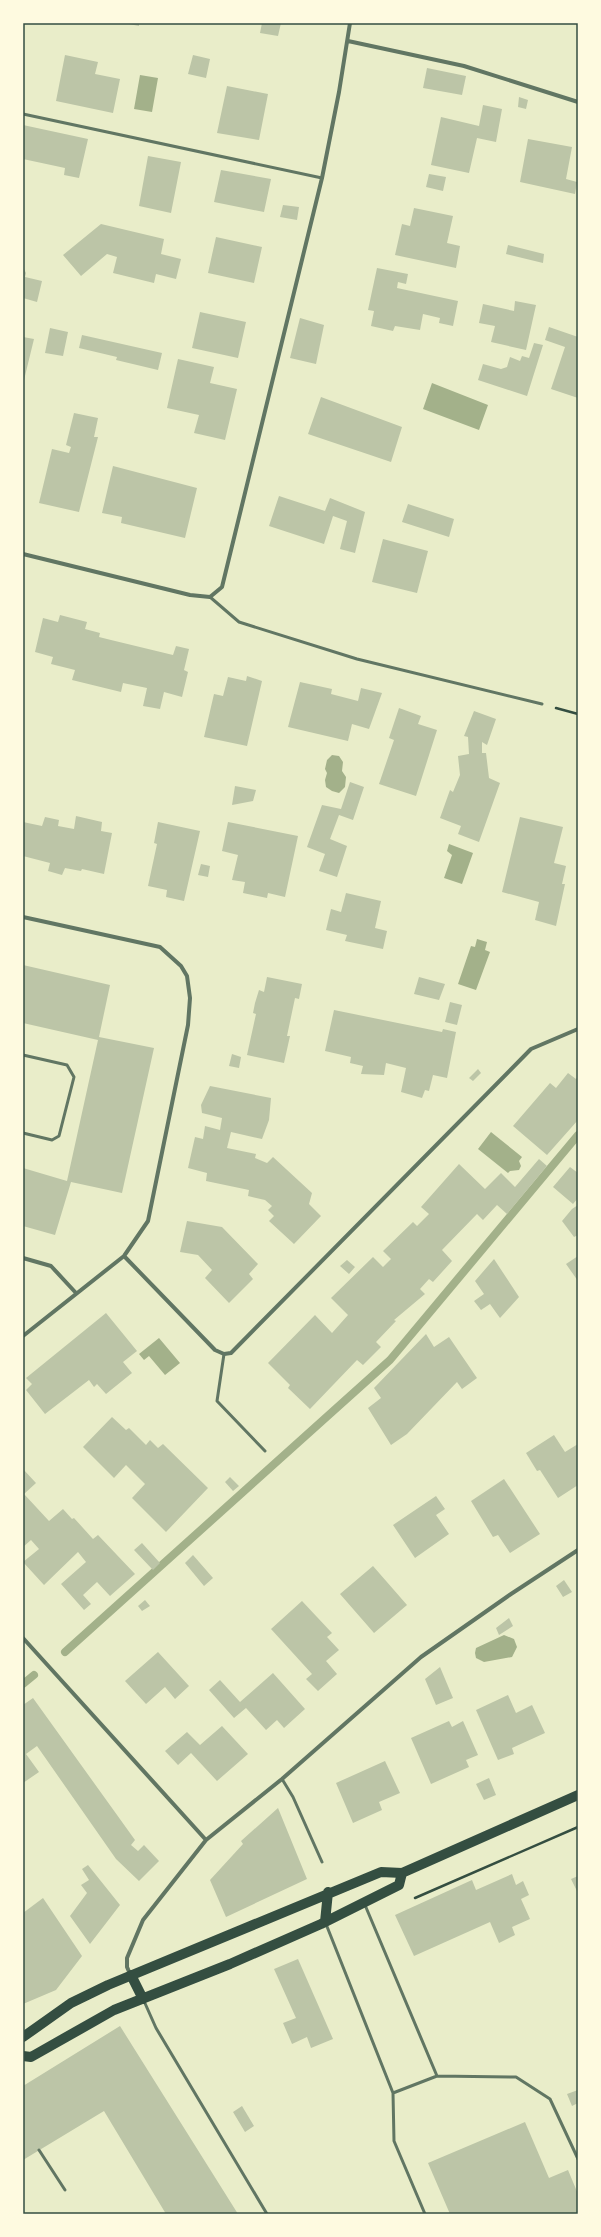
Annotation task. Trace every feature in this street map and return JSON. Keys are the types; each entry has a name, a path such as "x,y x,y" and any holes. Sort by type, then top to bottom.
{"main road":[{"path":"23,2037 71,2003 131,1975 328,1892 381,1872 402,1873 578,1795"},
{"path":"23,2056 31,2057 114,2010 230,1964 325,1922 399,1885 402,1873"},
{"path":"325,1922 328,1892"},
{"path":"131,1975 142,1999"}],"street":[{"path":"23,554 190,595 210,597 222,587 322,178 348,41 350,23"},
{"path":"348,41 464,66 578,102"},
{"path":"23,917 160,947 180,966 186,976 190,998 188,1025 148,1221 124,1256 23,1336"},
{"path":"124,1256 215,1350 224,1354 231,1352 531,1049 578,1029"},
{"path":"23,1258 50,1266 76,1293"},
{"path":"131,1975 127,1968 127,1958 143,1920 206,1840 282,1779 421,1657 511,1594 578,1550"},
{"path":"23,1638 206,1840"}],"lane":[{"path":"23,114 322,178"},
{"path":"210,597 239,622 357,659 542,704"},
{"path":"23,1054 67,1065 74,1077 59,1136 52,1140 23,1133"},
{"path":"224,1354 217,1401 265,1451"},
{"path":"282,1779 293,1797 322,1862"},
{"path":"364,1903 437,2076"},
{"path":"325,1922 393,2093 394,2141 425,2214"},
{"path":"142,1999 156,2028 266,2214"},
{"path":"393,2093 437,2076 516,2078 550,2099 578,2159"},
{"path":"39,2150 64,2190"}],"path":[{"path":"542,704 578,714"},
{"path":"458,1879 578,1827"}],"shaded area":[{"path":"140,75 158,78 152,112 134,109"},
{"path":"432,383 488,405 479,430 423,409"},
{"path":"332,755 339,756 343,762 342,771 346,777 345,787 339,793 326,787 325,780 327,773 325,769 327,760"},
{"path":"449,844 473,853 462,884 444,878 452,855 447,851"},
{"path":"477,939 487,942 485,950 490,952 476,990 458,984 471,946 475,947"},
{"path":"491,1132 522,1157 519,1161 521,1166 519,1170 510,1171 508,1173 478,1149"},
{"path":"159,1338 180,1363 165,1375 149,1356 144,1360 139,1354"},
{"path":"504,1635 514,1639 517,1647 512,1657 484,1662 476,1658 476,1648"}],"building":[{"path":"124,23 139,23 139,26"},
{"path":"262,23 281,23 278,36 260,33"},
{"path":"65,55 98,62 95,74 120,79 113,113 56,101"},
{"path":"193,55 210,59 206,78 188,74"},
{"path":"427,68 466,76 462,95 423,88"},
{"path":"227,86 268,94 259,140 217,133"},
{"path":"519,97 528,100 526,109 518,107"},
{"path":"483,105 502,109 496,142 477,138 469,173 431,165 441,117 479,126"},
{"path":"23,125 88,139 79,178 64,175 65,168 23,159"},
{"path":"528,139 572,147 566,179 577,182 575,194 520,182"},
{"path":"148,156 181,162 171,213 139,206"},
{"path":"221,170 271,179 264,212 214,202"},
{"path":"429,174 446,177 443,191 426,187"},
{"path":"283,205 299,207 297,220 280,217"},
{"path":"414,208 453,216 447,243 460,246 456,268 395,255 402,224 410,226"},
{"path":"101,224 164,239 161,254 181,259 176,279 156,274 154,283 113,273 117,257 107,254 81,276 63,255"},
{"path":"216,237 262,247 254,283 208,273"},
{"path":"508,245 544,254 543,263 506,254"},
{"path":"23,267 26,273 25,277 42,281 37,302 23,298"},
{"path":"377,268 408,274 406,284 398,282 397,288 458,301 453,326 439,323 440,318 423,314 420,330 395,326 393,331 371,326 374,311 368,310"},
{"path":"515,301 536,305 526,350 491,342 495,326 479,323 483,304 514,311"},
{"path":"200,312 246,322 238,358 192,348"},
{"path":"300,318 324,325 316,364 290,358"},
{"path":"549,327 578,337 578,398 551,389 565,347 545,340"},
{"path":"50,328 68,332 63,356 45,353"},
{"path":"82,335 162,353 158,370 116,360 117,357 79,348"},
{"path":"23,337 34,339 24,380 23,380"},
{"path":"534,343 543,345 527,396 478,380 483,364 501,369 507,367 510,357 520,361 522,356 529,358"},
{"path":"178,359 214,367 210,383 237,389 225,440 194,433 199,415 167,408"},
{"path":"321,397 402,427 391,462 308,434"},
{"path":"74,413 98,418 94,437 98,437 79,512 39,503 52,449 69,453 71,447 66,445"},
{"path":"113,466 197,488 185,538 121,523 122,517 102,513"},
{"path":"279,496 325,511 330,498 365,512 355,553 340,549 347,521 333,516 324,544 269,526"},
{"path":"408,504 454,519 449,537 402,522"},
{"path":"383,539 428,551 417,593 372,582"},
{"path":"60,615 87,622 85,629 100,633 99,637 173,655 176,646 189,649 184,670 188,672 182,697 164,692 160,709 143,706 147,688 123,683 121,692 72,680 75,670 51,664 53,657 35,652 43,618 58,622"},
{"path":"247,676 262,681 247,746 204,737 214,694 223,696 228,677 246,681"},
{"path":"300,682 332,689 331,694 358,701 361,688 382,693 369,729 352,724 348,741 288,727"},
{"path":"399,708 421,716 418,724 437,730 416,796 379,784 394,740 389,738"},
{"path":"474,711 496,719 487,745 482,742 482,753 486,753 489,778 500,783 479,842 458,834 461,826 440,818 450,790 453,792 460,775 458,756 469,754 468,737 464,736"},
{"path":"350,782 364,787 353,820 339,815 330,839 347,846 337,877 319,871 325,854 307,847 322,805 341,809"},
{"path":"235,786 256,790 253,801 232,805"},
{"path":"76,816 102,822 101,831 112,833 104,874 82,869 81,871 65,868 62,875 48,871 50,863 23,856 23,822 42,826 45,817 59,820 58,826 74,829"},
{"path":"520,817 563,827 554,863 566,866 562,884 565,884 556,926 535,920 539,902 502,892"},
{"path":"158,822 200,831 184,901 166,897 167,890 148,886 157,844 154,843"},
{"path":"228,822 298,836 285,897 268,893 267,898 243,893 245,882 232,880 238,855 222,851"},
{"path":"201,864 210,866 208,877 198,875"},
{"path":"346,893 381,901 375,928 387,931 383,949 345,941 347,935 326,930 331,909 341,912"},
{"path":"23,965 110,985 99,1037 154,1048 122,1193 71,1182 55,1235 23,1226 23,1168 67,1181 98,1040 23,1023"},
{"path":"267,977 302,984 299,999 295,998 287,1036 290,1036 284,1063 247,1055 256,1014 253,1013 255,1003 259,990 264,992"},
{"path":"419,977 445,984 439,1000 414,994"},
{"path":"450,1002 462,1005 457,1025 445,1022"},
{"path":"334,1010 442,1032 443,1029 456,1032 447,1078 433,1075 429,1091 425,1090 422,1098 401,1092 406,1068 386,1063 384,1075 361,1074 363,1066 350,1063 351,1057 325,1051"},
{"path":"232,1054 241,1057 239,1068 229,1066"},
{"path":"478,1069 481,1073 473,1081 469,1078"},
{"path":"568,1073 576,1079 578,1076 578,1120 547,1155 513,1126 550,1083 556,1088"},
{"path":"210,1086 271,1098 269,1120 262,1139 231,1132 227,1148 256,1154 255,1158 267,1163 273,1157 312,1193 309,1204 321,1216 294,1244 269,1221 274,1216 268,1210 272,1206 265,1200 248,1196 249,1190 206,1181 207,1173 188,1168 195,1137 203,1139 205,1126 220,1130 222,1118 202,1113 201,1105"},
{"path":"539,1159 547,1166 507,1214 497,1205 483,1220 477,1214 442,1250 452,1261 433,1282 429,1279 420,1289 425,1294 394,1320 396,1321 376,1342 381,1347 363,1365 357,1360 310,1409 288,1388 290,1385 268,1363 315,1315 332,1333 348,1315 331,1298 373,1257 383,1267 391,1259 383,1251 413,1222 417,1226 429,1214 421,1207 459,1164 485,1189 501,1173 515,1187"},
{"path":"570,1167 578,1173 578,1198 573,1204 553,1187"},
{"path":"578,1205 578,1235 574,1237 562,1221 572,1209"},
{"path":"187,1221 222,1227 258,1264 249,1274 253,1279 229,1303 205,1278 212,1270 198,1255 180,1252"},
{"path":"578,1256 578,1281 566,1264"},
{"path":"494,1259 519,1297 500,1318 490,1304 481,1310 474,1301 484,1294 475,1281"},
{"path":"347,1260 355,1267 349,1274 340,1266"},
{"path":"106,1313 137,1351 123,1362 132,1373 106,1394 97,1384 94,1387 89,1380 45,1414 26,1390 32,1384 26,1378"},
{"path":"426,1334 434,1347 449,1337 477,1378 462,1389 457,1382 407,1434 391,1445 368,1408 381,1398 374,1388"},
{"path":"112,1417 126,1430 129,1428 146,1445 150,1440 158,1448 163,1444 208,1488 166,1532 132,1498 145,1484 126,1465 114,1478 83,1447"},
{"path":"554,1435 565,1452 578,1444 578,1485 558,1498 540,1470 537,1471 526,1453"},
{"path":"23,1469 36,1483 24,1494 49,1521 63,1509 72,1519 74,1518 93,1539 98,1535 135,1574 110,1596 97,1582 83,1595 91,1604 84,1610 61,1584 86,1562 78,1552 44,1585 23,1562 39,1549 31,1540 23,1547"},
{"path":"230,1477 239,1486 233,1491 225,1482"},
{"path":"504,1479 540,1534 510,1553 498,1535 493,1537 471,1501"},
{"path":"436,1496 445,1509 436,1515 449,1534 415,1558 393,1525"},
{"path":"142,1543 160,1563 153,1570 134,1550"},
{"path":"193,1555 213,1578 204,1586 185,1563"},
{"path":"373,1566 407,1605 374,1633 340,1594"},
{"path":"564,1580 572,1592 563,1597 556,1586"},
{"path":"145,1600 150,1606 142,1611 138,1606"},
{"path":"302,1601 332,1633 327,1637 339,1650 326,1661 337,1674 318,1691 306,1679 312,1674 271,1629"},
{"path":"509,1618 513,1626 499,1635 496,1628"},
{"path":"158,1652 189,1686 175,1699 165,1687 146,1704 125,1681"},
{"path":"440,1667 453,1698 436,1705 425,1679"},
{"path":"273,1673 305,1709 284,1728 277,1720 266,1730 246,1708 234,1718 209,1690 220,1680 240,1702"},
{"path":"508,1695 516,1713 532,1705 545,1733 512,1748 514,1754 498,1760 476,1710"},
{"path":"33,1698 135,1840 131,1845 138,1851 144,1845 159,1861 139,1881 116,1859 37,1746 26,1754 39,1772 23,1783 23,1705"},
{"path":"449,1721 452,1727 463,1721 478,1755 466,1760 469,1767 431,1784 411,1738"},
{"path":"222,1726 248,1754 217,1781 191,1753 178,1765 165,1751 187,1732 200,1745"},
{"path":"385,1761 400,1793 379,1802 382,1810 353,1823 336,1783"},
{"path":"489,1778 496,1795 484,1800 476,1784"},
{"path":"278,1808 307,1879 226,1917 210,1880 243,1844 241,1841"},
{"path":"88,1865 120,1905 90,1944 70,1916 87,1893 81,1885 89,1880 82,1869"},
{"path":"512,1874 516,1885 523,1881 529,1895 521,1899 530,1919 512,1927 515,1935 499,1943 490,1922 414,1956 395,1915 472,1880 476,1890"},
{"path":"578,1876 578,1893 571,1879"},
{"path":"43,1898 82,1956 56,1990 23,2004 23,1913"},
{"path":"298,1959 333,2039 311,2048 307,2037 292,2044 283,2023 296,2018 274,1969"},
{"path":"120,2026 238,2214 166,2214 104,2111 23,2160 23,2086"},
{"path":"578,2090 578,2103 572,2106 567,2094"},
{"path":"242,2106 254,2126 245,2132 233,2112"},
{"path":"525,2122 549,2178 568,2170 578,2194 578,2214 450,2214 428,2163"}],"waterway":[{"path":"65,1652 390,1360 578,1135"},
{"path":"23,1684 34,1675"}]}
